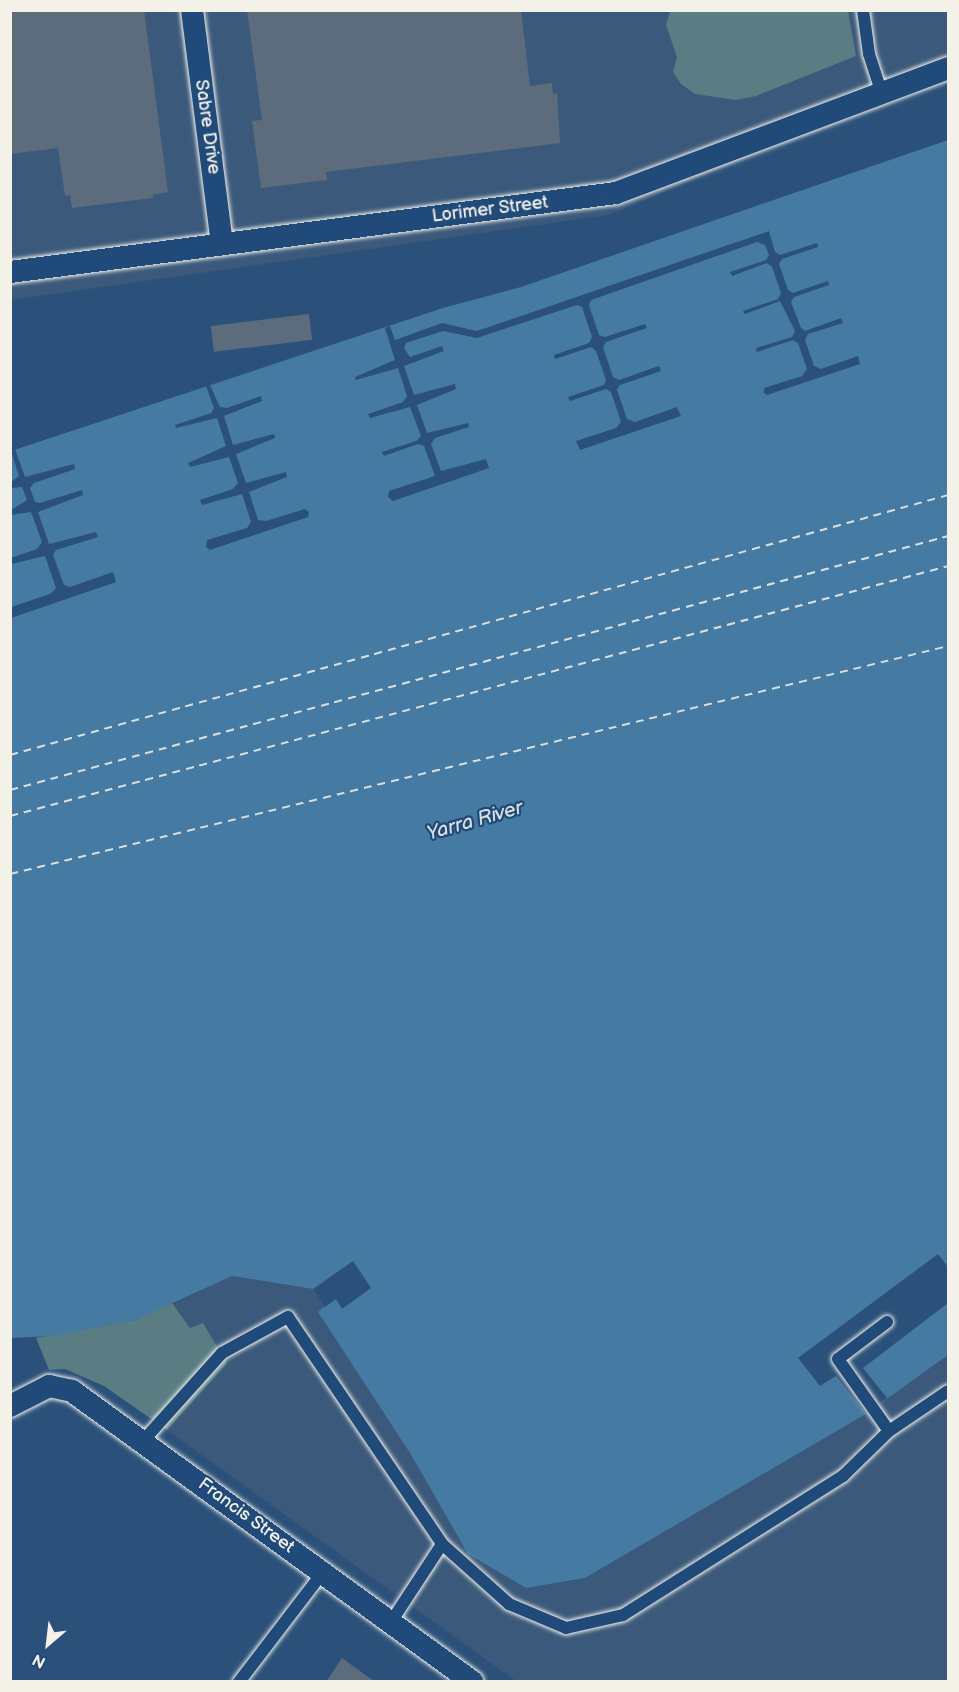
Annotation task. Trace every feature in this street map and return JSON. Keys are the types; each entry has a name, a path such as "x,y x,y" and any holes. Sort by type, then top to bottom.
{"street":[{"name":"Sabre Drive","path":"192,10 222,244"},
{"name":"Lorimer Street","path":"10,272 624,191 948,68"},
{"name":"Francis Street","path":"10,1406 49,1386 58,1386 72,1391 474,1682"}],"lane":[{"path":"863,10 868,54 880,92"},
{"path":"143,1441 222,1353 288,1317 442,1544 509,1604 566,1628 623,1615 843,1476 889,1431 948,1391"},
{"path":"887,1322 838,1359 889,1431"},
{"path":"391,1622 442,1544"},
{"path":"239,1682 323,1572"}],"shaded area":[{"path":"10,11 948,11 948,72 609,215 11,300"},
{"path":"353,1261 410,1453 468,1554 526,1588 585,1578 866,1414 948,1355 948,1681 516,1681 167,1430 227,1363 190,1328 170,1300 232,1276 313,1289"}],"green space":[{"path":"670,11 848,11 856,56 756,96 736,100 695,94 681,84 673,72 677,57 666,25"},
{"path":"170,1300 190,1328 203,1323 227,1363 167,1430 104,1386 65,1369 49,1370 36,1338 135,1320"}],"water":[{"name":"Yarra River","path":"948,140 948,1355 866,1414 585,1578 526,1588 468,1554 410,1453 318,1312 325,1306 313,1289 232,1276 135,1320 53,1336 11,1338 11,451 443,308 521,287"}],"pier":[{"path":"769,231 775,252 780,255 817,243 818,247 782,259 779,264 788,290 793,293 828,281 829,285 794,297 791,302 801,328 805,331 841,318 843,323 808,334 805,340 814,366 821,369 858,356 860,364 767,395 764,393 764,388 802,376 807,369 798,343 793,340 757,352 756,348 792,337 795,331 780,301 745,314 743,311 778,299 781,293 772,267 767,263 732,276 730,272 766,260 769,255 765,245 757,242 591,300 589,305 599,335 605,337 645,324 647,328 606,342 603,347 613,377 619,380 659,366 661,371 620,385 617,390 627,419 635,422 677,407 681,416 580,450 576,441 616,428 621,422 611,392 606,389 570,401 568,397 604,385 606,380 596,351 591,347 555,359 554,355 589,343 592,337 582,307 577,305 477,338 443,331 406,343 404,348 410,357 442,346 444,351 404,366 414,395 455,384 456,389 417,405 427,433 468,423 469,427 435,438 431,444 441,471 486,459 489,468 393,501 388,497 389,491 435,476 424,446 418,444 384,456 382,452 416,441 421,436 410,407 370,418 368,414 403,402 407,396 398,368 356,380 355,377 395,360 385,328 390,326 395,340 442,323 477,331"},
{"path":"210,385 220,407 227,408 261,396 262,401 224,416 233,445 274,434 275,438 236,454 246,483 286,472 287,477 249,492 258,520 266,521 305,509 309,512 308,517 210,550 206,547 207,540 247,528 251,522 242,494 202,505 200,500 233,489 238,483 229,457 190,467 188,463 226,446 217,418 176,428 175,425 211,413 214,408 206,386"},
{"path":"15,449 25,477 74,464 75,469 34,483 30,488 35,502 40,503 82,490 83,495 38,512 49,544 96,532 98,537 56,550 53,555 64,585 70,587 113,572 116,582 11,618 11,607 50,594 56,588 45,556 11,564 11,558 37,549 42,542 31,512 11,515 11,510 27,500 22,487 11,488 11,482 19,476 11,451"},
{"path":"938,1254 948,1267 948,1303 863,1368 887,1398 866,1414 836,1376 820,1386 798,1358"},
{"path":"353,1261 371,1288 342,1309 336,1299 325,1307 313,1289"}],"building":[{"path":"10,10 144,10 168,192 153,195 153,198 72,208 70,195 65,196 58,148 10,154"},
{"path":"247,10 521,10 530,86 552,83 553,94 557,93 560,143 326,172 327,180 261,188 252,121 262,120"},
{"path":"309,314 312,340 214,352 211,326"},
{"path":"342,1658 375,1682 326,1682"}],"ferry route":[{"path":"10,755 948,495"},
{"path":"10,790 948,536"},
{"path":"10,816 948,566"},
{"path":"10,874 948,646"}]}
